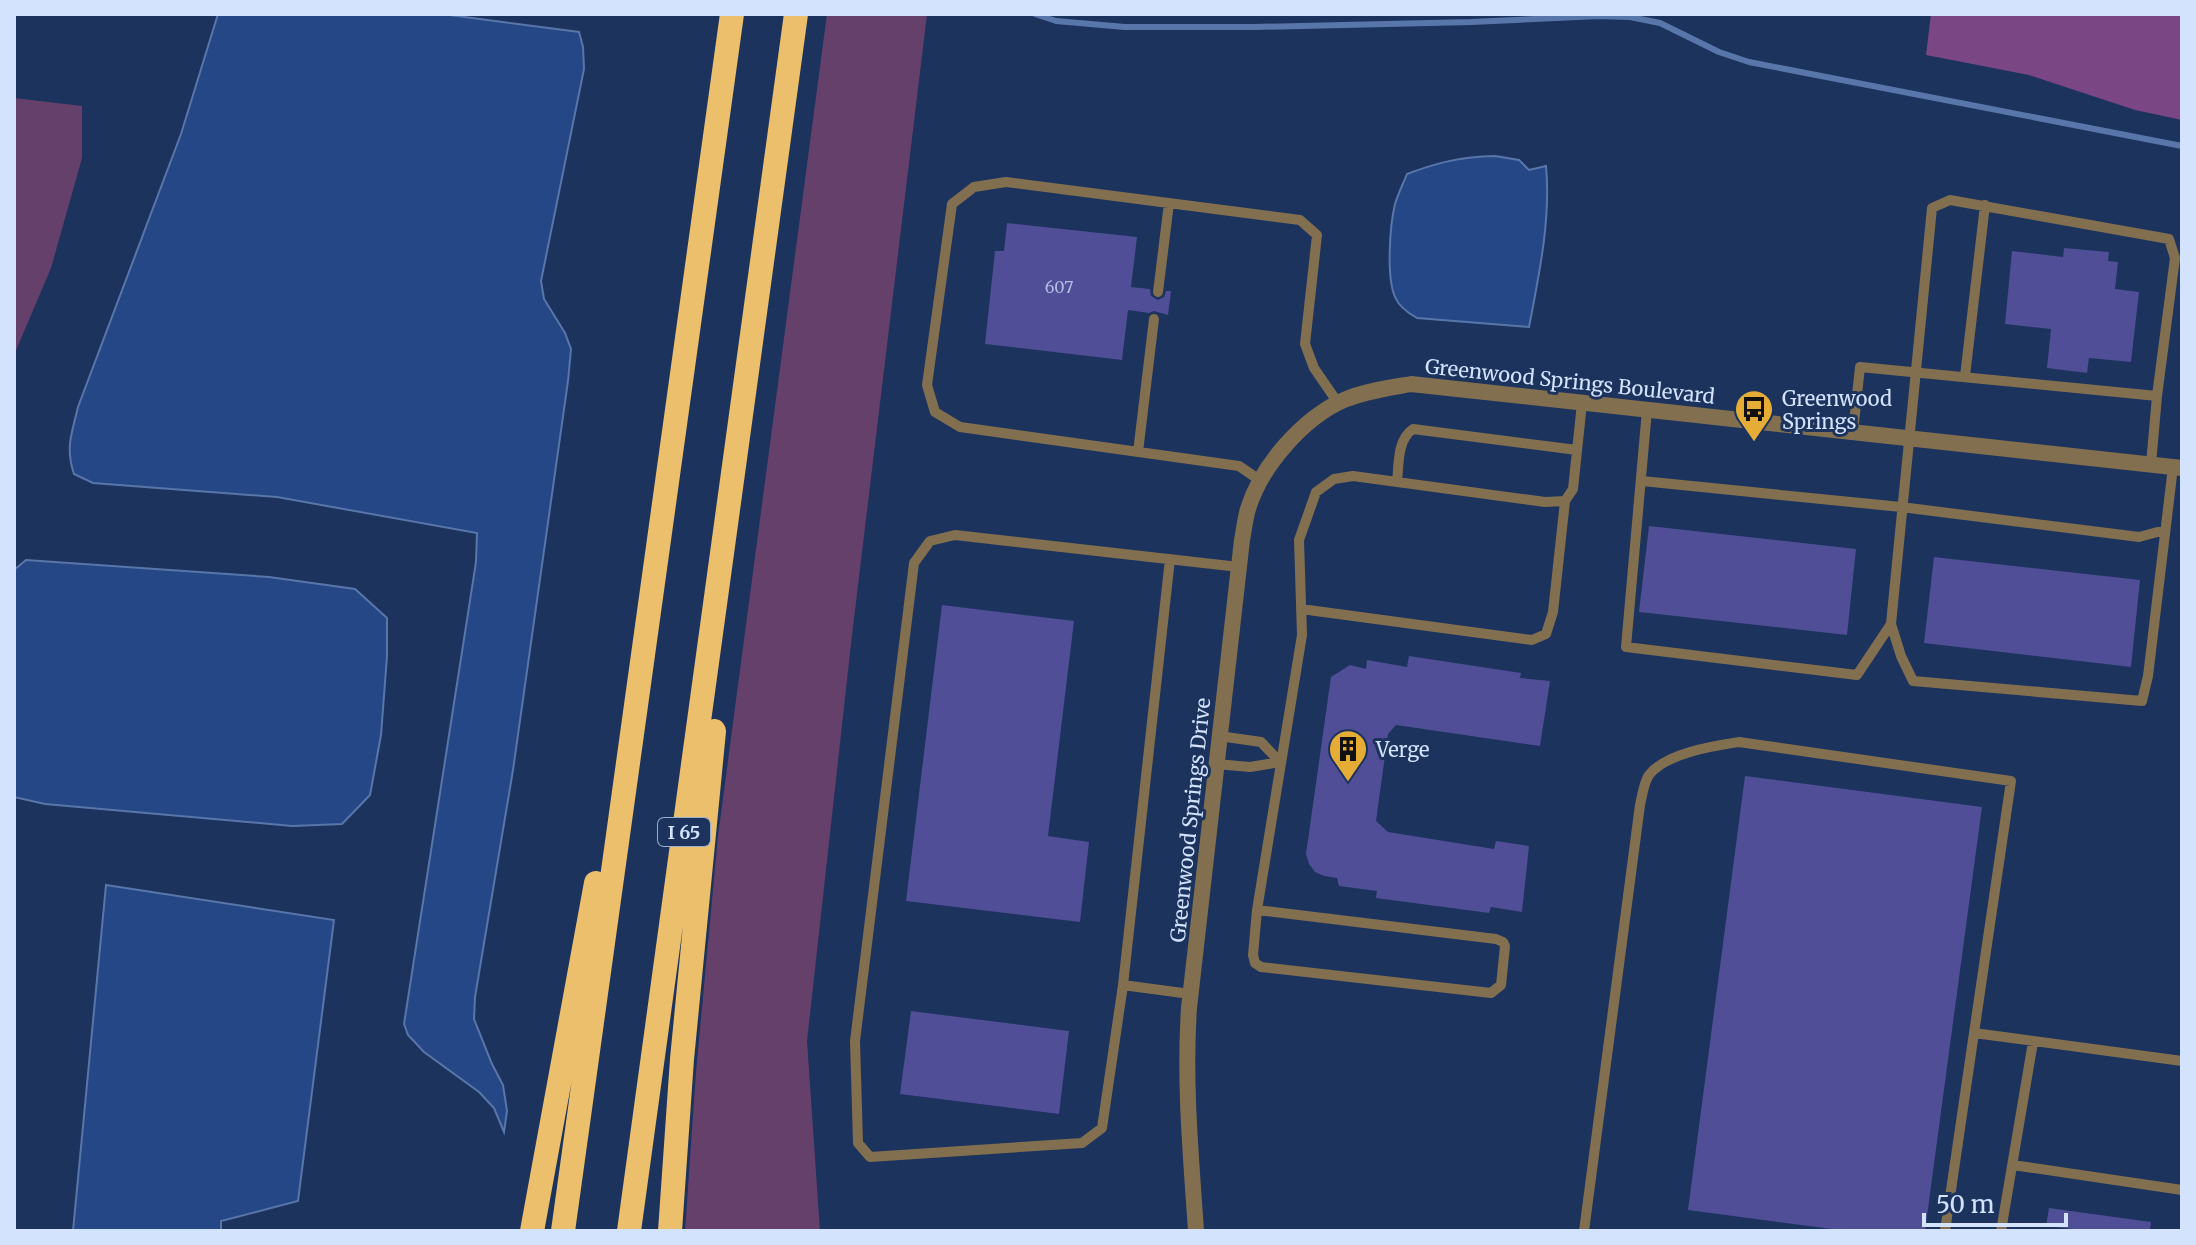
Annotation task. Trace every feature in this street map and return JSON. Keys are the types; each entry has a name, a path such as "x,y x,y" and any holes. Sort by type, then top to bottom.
{"highway":[{"path":"563,1231 732,14"},
{"name":"I 65","path":"629,1231 796,14"},
{"path":"670,1231 682,1059 739,433"},
{"path":"532,1231 656,566"}],"street":[{"name":"Greenwood Springs Boulevard","path":"1298,430 1338,403 1377,390 1411,384 2177,467"},
{"name":"Greenwood Springs Drive","path":"1196,1231 1186,1055 1190,994 1239,567 1249,508 1261,481 1298,430"}],"lane":[{"path":"1261,481 1239,466 960,427 935,412 927,385 952,204 974,187 1006,182 1300,220 1317,235 1305,344 1314,368 1338,403"},
{"path":"2151,464 2175,258 2169,239 1950,200 1932,208 1891,624 1913,681 2142,701 2148,676 2165,530 2177,467"},
{"path":"1158,292 1169,203"},
{"path":"1965,376 1985,205"},
{"path":"1138,452 1154,319"},
{"path":"1853,432 1860,367 2157,396"},
{"path":"1301,609 1532,640 1546,634 1553,612 1565,501 1573,489 1582,403"},
{"path":"1647,410 1626,647 1857,675 1891,624"},
{"path":"1397,482 1401,443 1413,429 1577,450"},
{"path":"1257,910 1496,939 1505,946 1501,985 1491,993 1261,967 1255,963 1257,910 1302,635 1299,540 1316,492 1334,479 1353,476 1545,502 1565,501"},
{"path":"1642,481 1901,507 2139,537 2165,530"},
{"path":"1170,559 1123,985 1102,1128 1082,1143 870,1157 858,1143 855,1041 914,563 930,541 955,535 1170,559 1239,567"},
{"path":"1219,736 1261,742 1280,762"},
{"path":"1584,1231 1640,805 1648,776 1661,765 1699,748 1739,742 2011,781 1945,1231"},
{"path":"1216,764 1250,767 1280,762"},
{"path":"1123,985 1190,994"},
{"path":"1974,1033 2182,1061"},
{"path":"2001,1231 2033,1042"},
{"path":"2013,1165 2182,1190"}],"shaded area":[{"path":"827,14 927,14 852,635 807,1041 820,1231 685,1231 718,836"},
{"path":"1931,14 2182,14 2182,120 2135,110 2029,75 1926,55"},
{"path":"14,98 82,106 82,158 51,268 14,355"}],"water":[{"path":"218,14 442,14 579,32 583,47 584,69 541,281 544,299 571,349 568,381 513,770 475,997 474,1019 503,1085 507,1111 504,1132 494,1108 479,1092 424,1052 408,1035 404,1024 476,562 477,533 277,497 93,483 74,474 71,464 70,440 78,407 181,134"},
{"path":"1495,156 1519,160 1529,170 1546,166 1545,227 1529,327 1417,318 1397,301 1390,277 1393,213 1407,174 1450,161"},
{"path":"26,560 269,577 355,589 387,618 381,735 370,795 342,824 292,826 45,804 14,797 14,570"},
{"path":"106,885 334,920 298,1201 221,1221 221,1231 73,1231"}],"building":[{"path":"1007,223 1137,237 1131,287 1150,289 1151,296 1158,300 1164,297 1166,291 1171,291 1168,315 1128,310 1122,360 985,344 995,251 1004,251"},
{"path":"2064,248 2109,252 2108,261 2118,262 2115,289 2139,292 2131,362 2089,358 2087,373 2047,368 2051,329 2005,324 2012,251 2063,257"},
{"path":"1649,526 1856,549 1847,635 1639,612"},
{"path":"1934,557 2140,580 2131,667 1924,643"},
{"path":"942,605 1074,621 1048,836 1089,842 1080,922 906,901"},
{"name":"Verge","path":"1409,656 1521,673 1520,678 1550,681 1540,746 1396,725 1388,734 1376,821 1388,832 1494,849 1496,841 1529,846 1522,912 1491,907 1489,913 1376,898 1377,891 1339,886 1337,878 1315,872 1309,864 1306,854 1331,677 1350,665 1366,669 1367,660 1407,667"},
{"path":"1745,776 1982,807 1925,1231 1847,1231 1688,1210"},
{"path":"911,1011 1069,1031 1059,1114 900,1094"},
{"path":"2049,1208 2151,1222 2150,1231 2072,1231 2046,1226"}],"waterway":[{"path":"1035,14 1056,21 1125,27 1254,27 1630,17 1660,23 1719,52 1749,62 2182,146"}],"place":[{"name":"Greenwood Springs","path":"1754,443"},
{"name":"Verge","path":"1348,783"}]}
